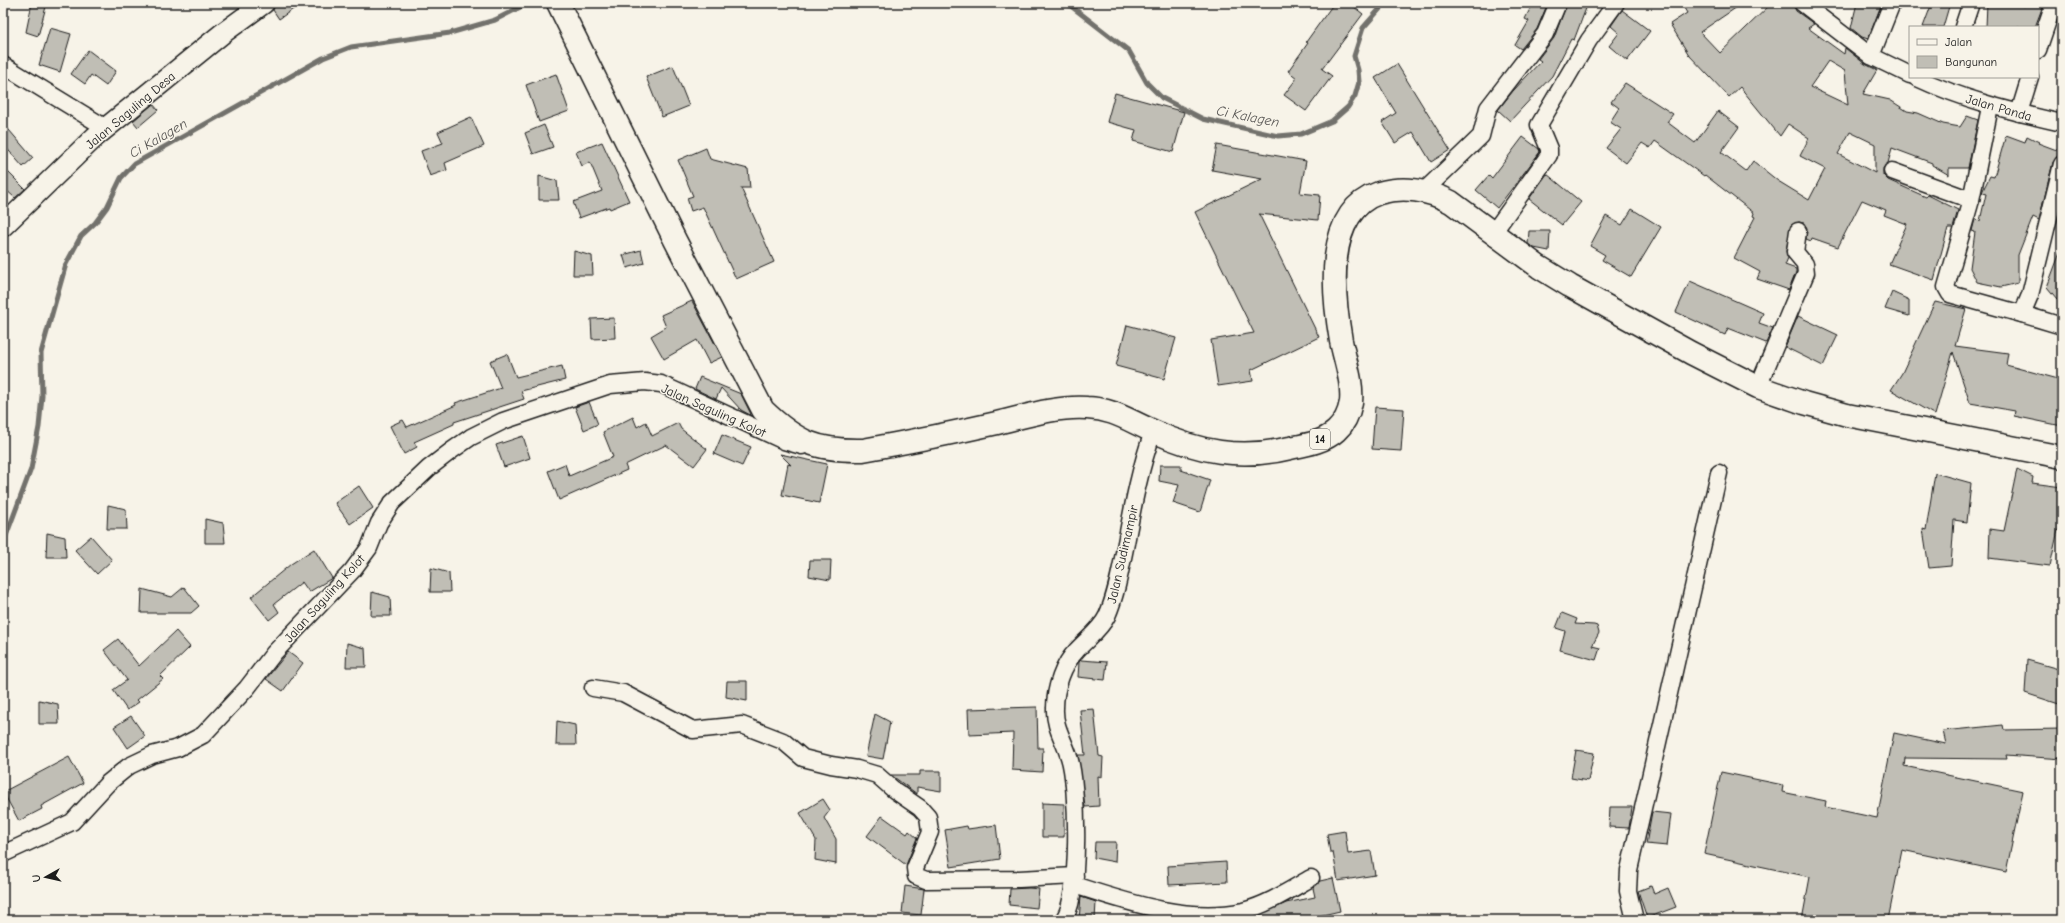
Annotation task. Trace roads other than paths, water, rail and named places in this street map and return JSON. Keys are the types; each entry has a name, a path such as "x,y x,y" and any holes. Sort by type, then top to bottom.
{"highway":[{"name":"14","path":"561,8 672,234 763,410 781,427 814,445 837,450 863,450 1048,411 1083,408 1104,409 1121,415 1153,432 1209,451 1230,454 1284,450 1311,443 1331,435 1338,429 1348,416 1351,388 1336,305 1335,280 1340,233 1347,217 1370,196 1403,189 1435,193 1451,202 1539,267 1570,286 1691,353 1758,387 1804,403 1847,415 2062,457"}],"street":[{"name":"Jalan Saguling Desa","path":"3,226 106,128 223,33 264,3"},
{"path":"1422,192 1481,136 1488,108 1545,34 1558,3"},
{"path":"1493,233 1549,155 1549,149 1539,125 1589,40 1616,3"},
{"path":"1802,3 1871,56 1909,75"},
{"path":"1871,56 1892,3"},
{"path":"1963,26 1971,3"},
{"path":"2039,47 2054,3"},
{"path":"3,65 106,128"},
{"name":"Jalan Panda","path":"1920,78 1945,83 1990,106 2062,124"},
{"path":"2019,113 2030,78"},
{"path":"1990,106 1971,200 1946,287 1947,291 1950,294 2062,326"},
{"path":"2022,314 2030,296 2062,164"},
{"path":"1892,171 1971,200"},
{"path":"1758,387 1806,273 1805,264 1795,252 1798,231"},
{"name":"Jalan Saguling Kolot","path":"4,855 72,822 108,783 129,766 152,755 178,748 203,735 247,688 274,653 352,571 370,548 379,523 392,503 429,468 451,451 471,437 503,421 610,385 645,382 661,384 784,441 825,452 837,450"},
{"name":"Jalan Sudimampir","path":"1063,920 1066,916 1074,881 1076,831 1073,778 1069,757 1056,727 1055,709 1057,689 1063,672 1076,651 1106,618 1118,583 1143,462 1153,432"},
{"path":"1634,920 1628,891 1629,870 1720,473"},
{"path":"593,688 623,693 693,730 742,724 782,740 803,758 831,765 858,769 877,775 894,790 920,808 928,817 930,832 915,868 916,876 926,880 1074,881 1130,903 1182,913 1220,915 1244,910 1277,897 1312,878"}],"waterway":[{"name":"Ci Kalagen","path":"3,544 31,469 39,427 42,396 41,353 66,264 81,236 95,223 107,207 121,178 134,164 323,58 351,47 450,33 495,20 528,3"},
{"name":"Ci Kalagen","path":"1067,3 1129,51 1147,83 1162,98 1203,119 1278,136 1301,134 1332,121 1348,107 1355,96 1359,82 1358,70 1354,56 1363,28 1385,3"}]}
